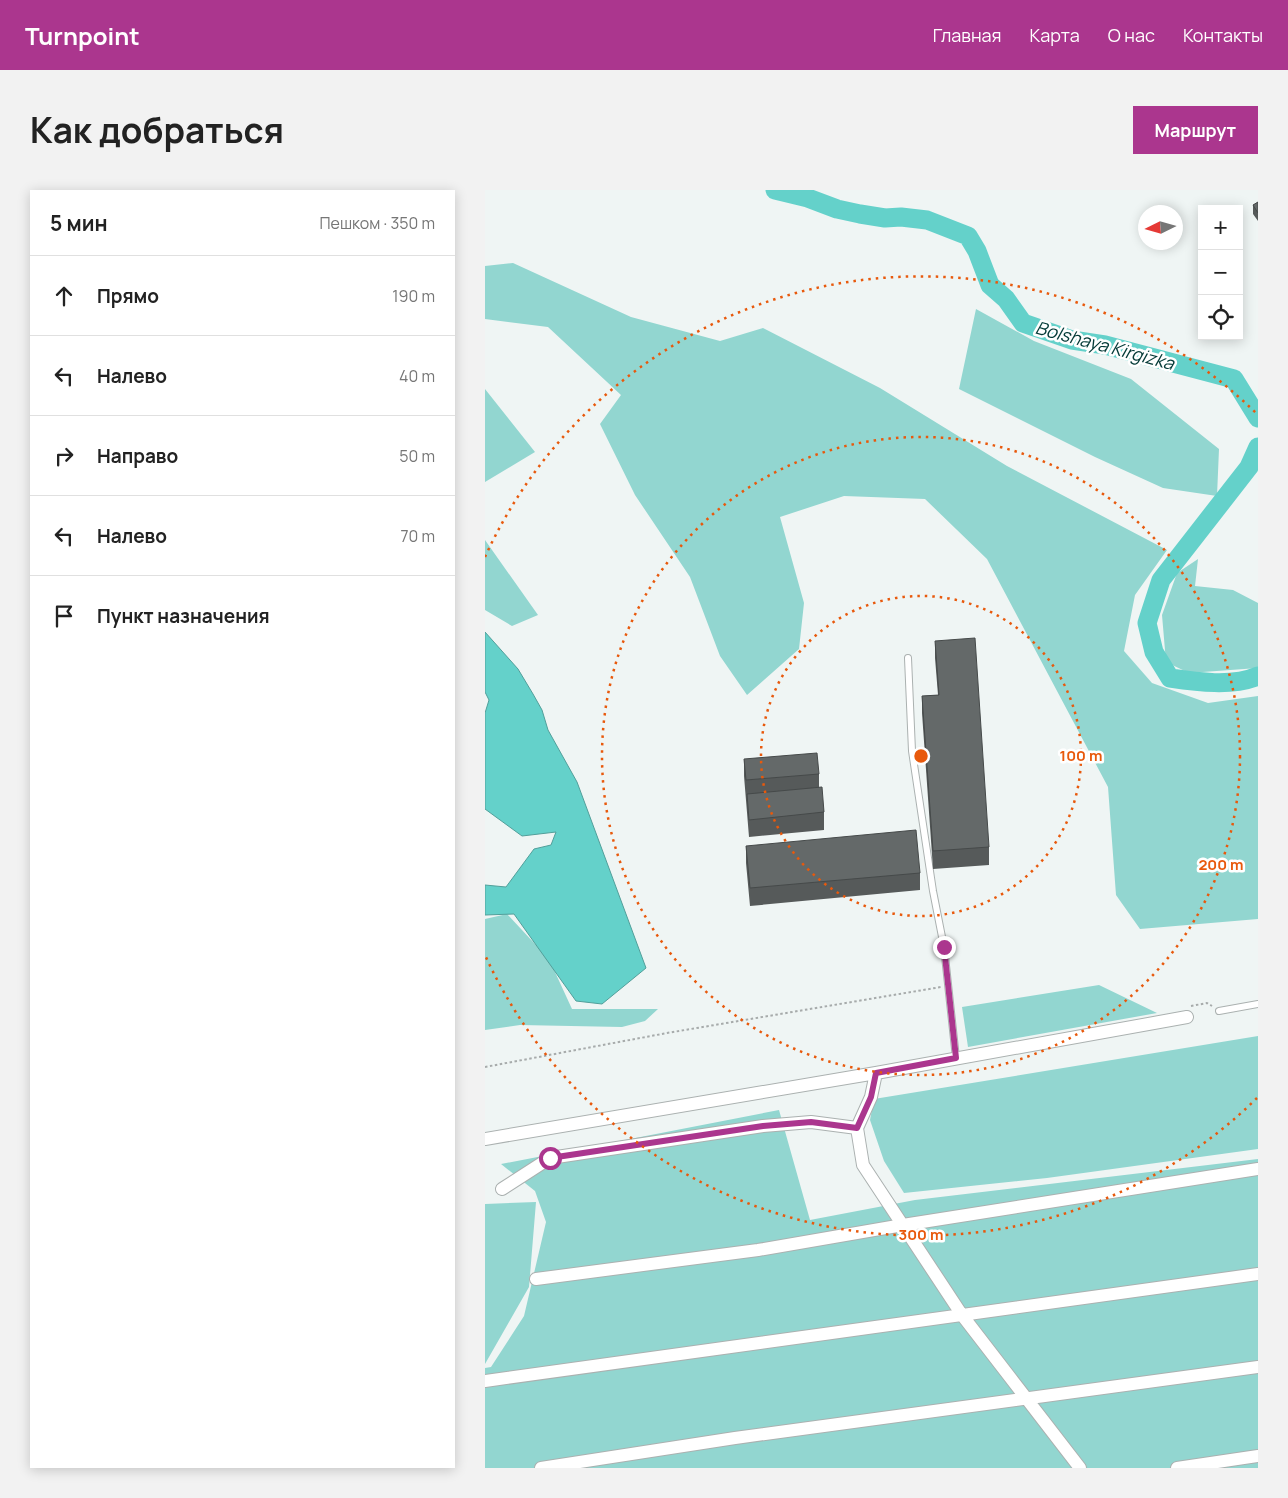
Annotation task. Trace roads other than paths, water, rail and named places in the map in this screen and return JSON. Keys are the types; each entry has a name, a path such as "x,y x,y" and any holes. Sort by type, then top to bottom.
{"street":[{"path":"485,1139 876,1073 1187,1017"},
{"path":"876,1073 871,1097 857,1128 863,1165 962,1315 1080,1468"},
{"path":"502,1188 550,1158 763,1126 811,1122 857,1128"},
{"path":"536,1278 758,1250 1258,1169"},
{"path":"485,1381 1258,1274"},
{"path":"541,1468 744,1436 1258,1368"},
{"path":"1177,1468 1258,1456"}],"lane":[{"path":"908,658 912,751 933,891 944,947 956,1058"},
{"path":"1219,1011 1258,1004"}],"waterway":[{"name":"Bolshaya Kirgizka","path":"775,190 860,214 885,218 901,217 927,220 968,236 977,251 990,285 1006,299 1023,323 1072,340 1105,345 1234,379 1258,418"},
{"name":"Bolshaya Kirgizka","path":"1258,447 1249,467 1161,580 1147,623 1154,652 1170,678 1226,683 1258,676"}]}
